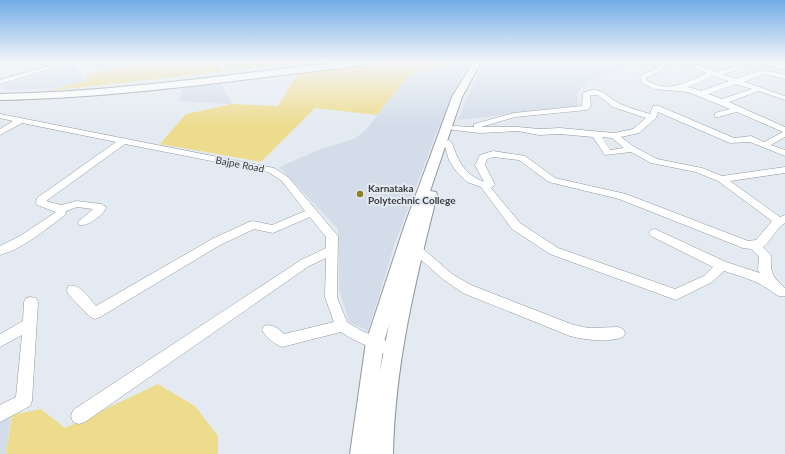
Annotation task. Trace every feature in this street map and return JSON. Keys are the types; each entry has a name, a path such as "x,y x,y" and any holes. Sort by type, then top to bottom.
{"highway":[{"path":"0,94 118,88 160,83"},
{"path":"0,97 53,96 181,83"}],"main road":[{"path":"361,454 371,366 383,346 416,249 448,137 457,97 465,83"},
{"path":"382,454 383,346 412,224 448,137 472,83"}],"street":[{"path":"649,83 661,88 681,88 701,94 785,130"},
{"path":"681,88 692,83"},
{"path":"701,94 730,83"},
{"path":"742,83 785,98"},
{"path":"722,102 759,89"},
{"path":"651,117 616,106 600,93 590,93 586,95 587,106 584,108 514,115 448,137 455,163 462,173 485,186 516,226 554,251 676,295 708,279 722,266"},
{"path":"467,130 518,129 539,132 560,131 614,136 636,131 651,117 659,105 733,141 751,139 785,153"},
{"path":"718,115 738,109"},
{"name":"Bajpe Road","path":"0,116 271,170 285,180 332,236 331,297 342,326"},
{"path":"0,132 21,120"},
{"path":"596,134 608,153 633,149"},
{"path":"764,144 785,134"},
{"path":"485,186 490,185 484,176 480,165 483,157 493,154 522,158 552,180 622,196 747,245 755,246 760,244 776,223 782,220 721,179 699,170 654,161 614,136"},
{"path":"83,222 101,209 101,207 77,204 61,209 41,203 40,200 123,141"},
{"path":"721,179 785,170"},
{"path":"0,251 13,246 32,234 61,213 61,209"},
{"path":"73,290 94,313 216,242 253,225 273,229 312,212"},
{"path":"655,233 722,266 756,276 776,288 764,270 765,255 755,246"},
{"path":"416,249 448,277 467,289 570,330 588,334 618,333"},
{"path":"79,416 305,263 332,250"},
{"path":"0,414 24,401 31,302"},
{"path":"0,341 29,324"},
{"path":"269,330 282,341 342,326 357,335 383,346"}],"shaded area":[{"path":"77,83 57,88 7,90 4,84"},
{"path":"77,83 119,83 47,91"},
{"path":"221,83 232,104 179,101 182,88"},
{"path":"292,83 402,83 377,115 315,108 261,162 160,144 186,114 232,104 278,106"},
{"name":"Karnataka Polytechnic College","path":"402,83 458,83 436,134 395,243 368,331 349,322 339,289 338,229 279,167 321,149 354,139 366,130"},
{"path":"586,83 576,94 579,107 458,120 473,84"},
{"path":"158,384 195,406 218,436 218,454 6,454 12,415 41,409 65,428"},
{"path":"13,401 6,454 0,454 0,409"}],"place":[{"name":"Karnataka Polytechnic College","path":"360,194"}]}
